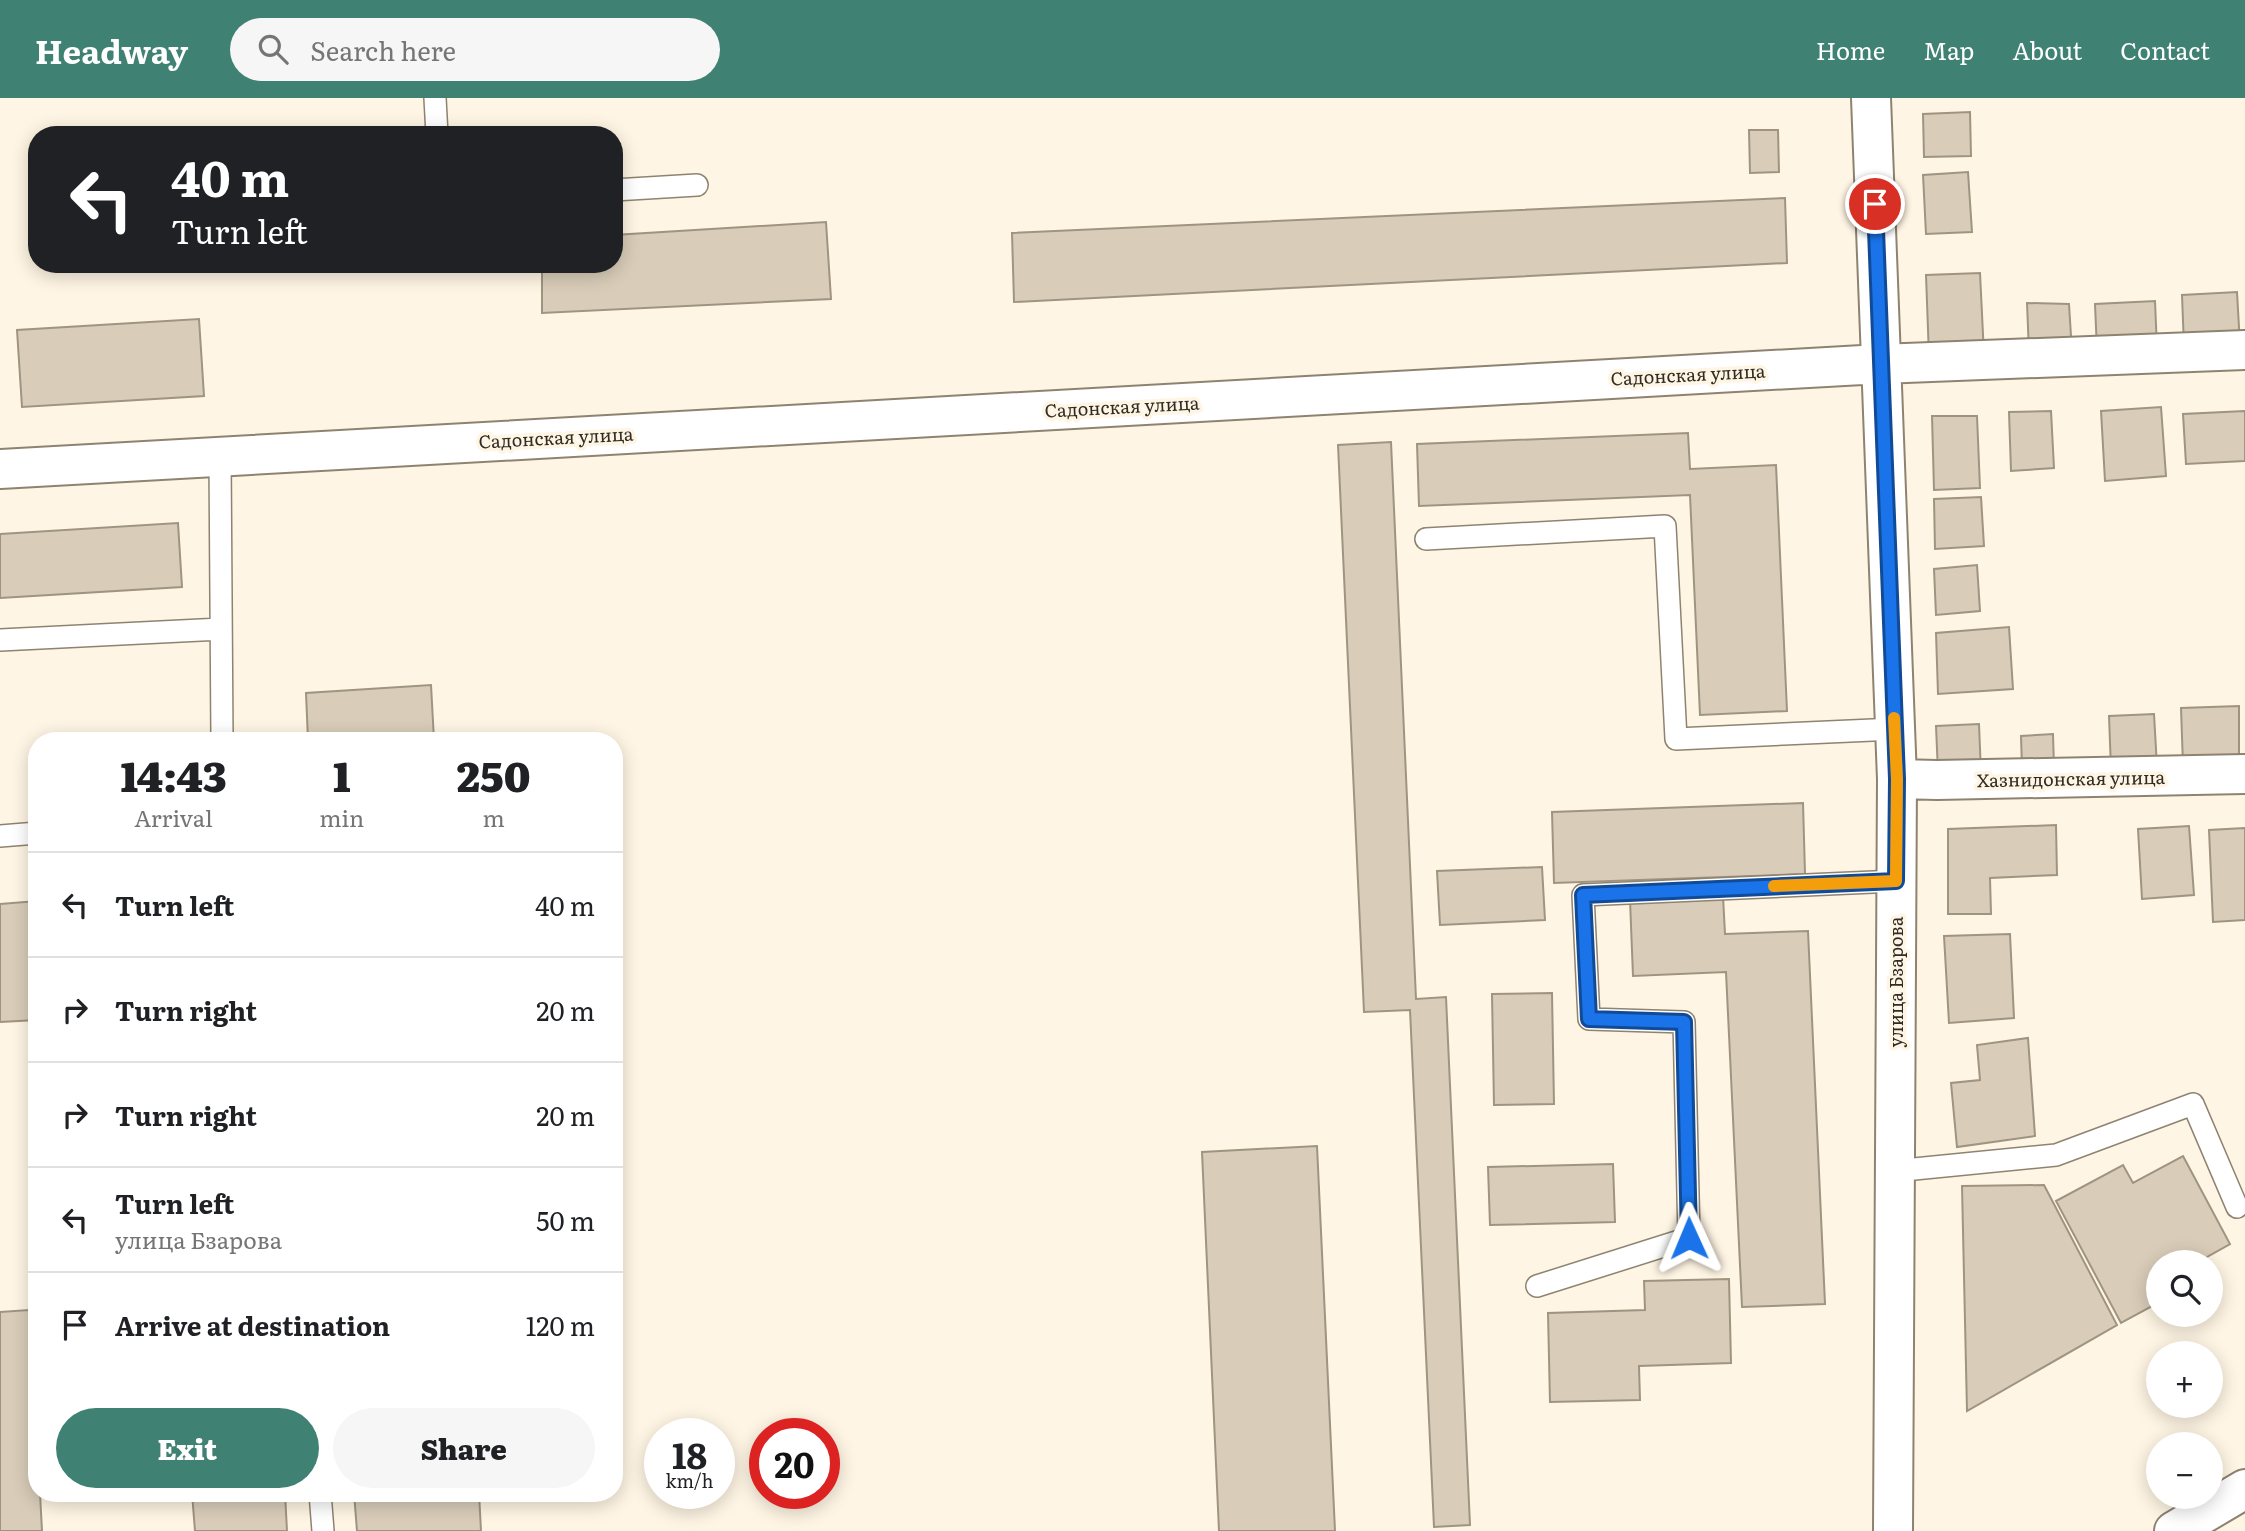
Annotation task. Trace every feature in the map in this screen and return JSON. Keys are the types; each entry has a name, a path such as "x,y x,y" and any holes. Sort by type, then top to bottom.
{"street":[{"name":"улица Бзарова","path":"1871,98 1897,779 1893,1531"},
{"name":"Садонская улица","path":"0,468 1880,363 2245,351"},
{"name":"Хазнидонская улица","path":"1897,779 2245,774"},
{"path":"2174,1531 2245,1489"}],"lane":[{"path":"435,98 437,126"},
{"path":"623,189 697,185"},
{"path":"220,456 222,732"},
{"path":"1426,539 1665,526 1676,738 1895,729"},
{"path":"0,640 221,629"},
{"path":"0,836 28,834"},
{"path":"1537,1286 1689,1238 1684,1022 1589,1019 1583,895 1896,881"},
{"path":"1894,1171 2056,1155 2193,1104 2237,1207"},
{"path":"321,1502 323,1531"}],"building":[{"path":"1970,112 1971,156 1924,157 1923,114"},
{"path":"1749,130 1778,130 1779,172 1750,173"},
{"path":"1968,172 1972,232 1926,234 1923,175"},
{"path":"1785,198 1787,263 1014,302 1012,233"},
{"path":"826,222 831,299 542,313 542,273 623,273 623,234"},
{"path":"1980,273 1984,355 1929,357 1926,275"},
{"path":"2237,292 2240,345 2184,347 2182,295"},
{"path":"2155,301 2157,349 2097,351 2095,304"},
{"path":"2027,303 2069,304 2072,352 2029,352"},
{"path":"199,319 204,396 22,407 17,330"},
{"path":"2161,407 2166,476 2105,481 2101,411"},
{"path":"2051,411 2054,468 2011,471 2009,412"},
{"path":"2245,411 2245,461 2186,464 2183,414"},
{"path":"1932,416 1977,416 1980,488 1934,490"},
{"path":"1688,433 1690,469 1776,465 1787,711 1700,715 1690,495 1419,506 1417,444"},
{"path":"1391,442 1416,999 1446,997 1470,1525 1434,1527 1410,1010 1364,1012 1338,445"},
{"path":"1981,497 1984,546 1935,549 1934,499"},
{"path":"178,523 182,587 0,598 0,534"},
{"path":"1977,565 1980,611 1936,615 1934,569"},
{"path":"2009,627 2013,689 1938,694 1936,633"},
{"path":"431,685 434,732 308,732 306,693"},
{"path":"2239,706 2239,763 2183,765 2181,708"},
{"path":"2154,714 2157,767 2111,769 2109,716"},
{"path":"1979,724 1981,773 1938,773 1936,726"},
{"path":"2053,734 2054,767 2022,768 2021,736"},
{"path":"1803,803 1805,874 1554,883 1552,812"},
{"path":"2056,825 2057,875 1990,878 1991,914 1948,914 1948,829"},
{"path":"2189,826 2194,895 2142,899 2138,829"},
{"path":"2245,828 2245,920 2213,922 2209,830"},
{"path":"1542,867 1545,920 1440,925 1437,871"},
{"path":"1723,896 1725,934 1808,931 1825,1304 1742,1307 1726,972 1633,976 1630,900"},
{"path":"28,902 28,1020 0,1022 0,904"},
{"path":"2010,934 2014,1018 1949,1023 1944,936"},
{"path":"1552,993 1554,1104 1494,1105 1492,994"},
{"path":"2028,1038 2035,1136 1957,1147 1951,1083 1980,1080 1977,1045"},
{"path":"1317,1146 1335,1531 1219,1531 1202,1152"},
{"path":"2183,1156 2230,1244 2219,1250 2146,1250 2146,1309 2121,1323 2056,1201 2123,1165 2133,1183"},
{"path":"1613,1164 1615,1222 1490,1225 1488,1167"},
{"path":"2044,1185 2117,1325 1967,1411 1962,1186"},
{"path":"1729,1279 1731,1363 1639,1366 1640,1400 1550,1402 1548,1313 1645,1310 1644,1281"},
{"path":"28,1310 28,1502 40,1502 42,1531 0,1531 0,1312"},
{"path":"193,1502 285,1502 287,1531 195,1531"},
{"path":"355,1502 479,1502 481,1531 357,1531"}],"slow traffic":[{"path":"1774,886 1896,881 1897,779 1894,718"}],"route":[{"path":"1689,1238 1684,1022 1589,1019 1583,895 1896,881 1897,779 1875,204"}]}
